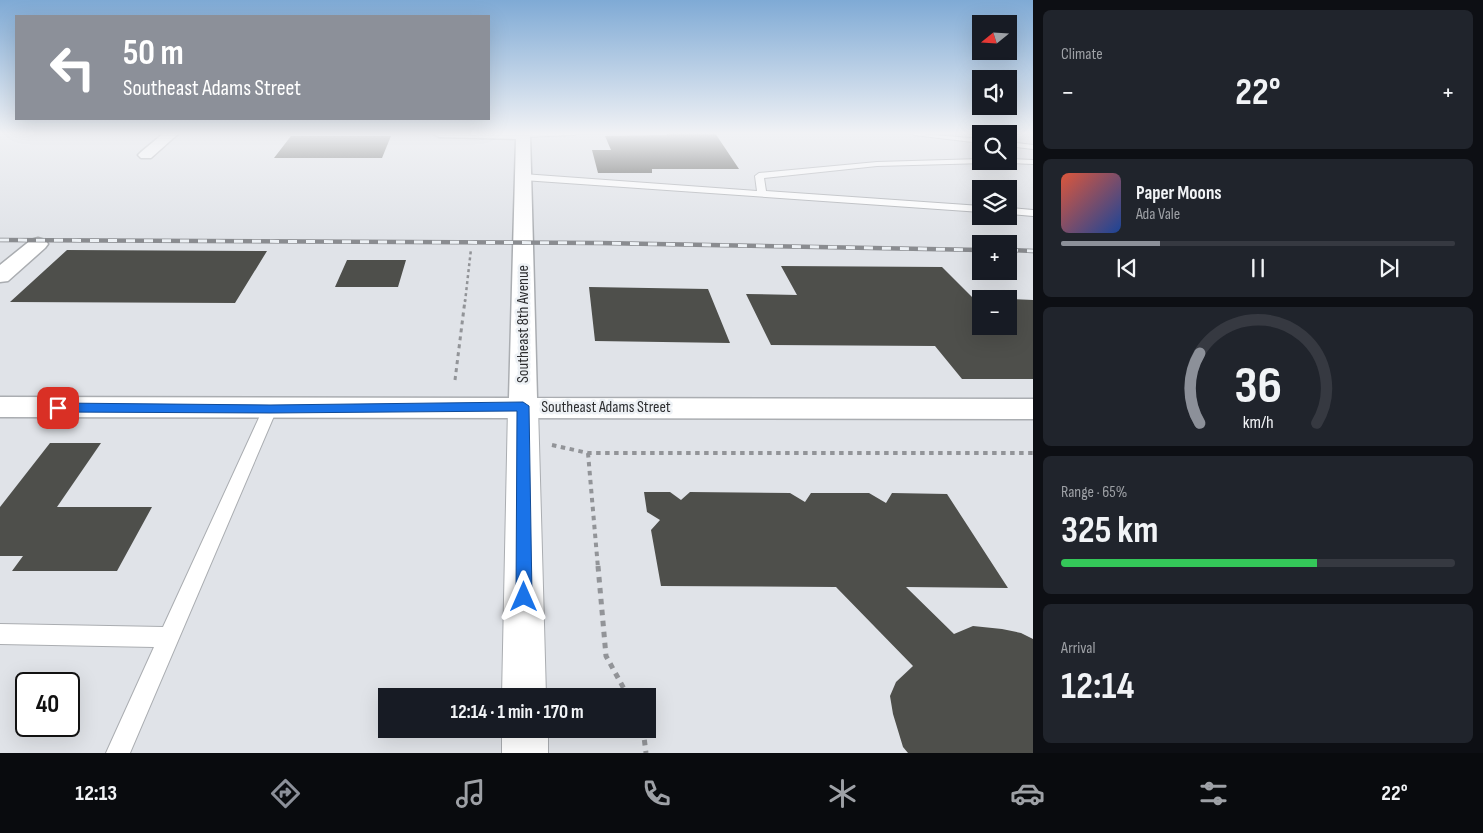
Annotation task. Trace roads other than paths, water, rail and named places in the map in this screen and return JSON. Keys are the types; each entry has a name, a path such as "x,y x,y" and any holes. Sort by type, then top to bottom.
{"street":[{"name":"Southeast 8th Avenue","path":"523,168 524,688"},
{"path":"0,276 38,244"},
{"name":"Southeast Adams Street","path":"0,407 270,409 523,422 1033,409"},
{"path":"524,738 525,753"}],"lane":[{"path":"762,194 759,176 836,168"},
{"path":"523,177 972,209"},
{"path":"1017,212 1033,213"},
{"path":"118,753 270,409"},
{"path":"0,634 170,638"}],"railway":[{"path":"0,240 600,243 972,250"},
{"path":"1017,250 1033,251"}]}
